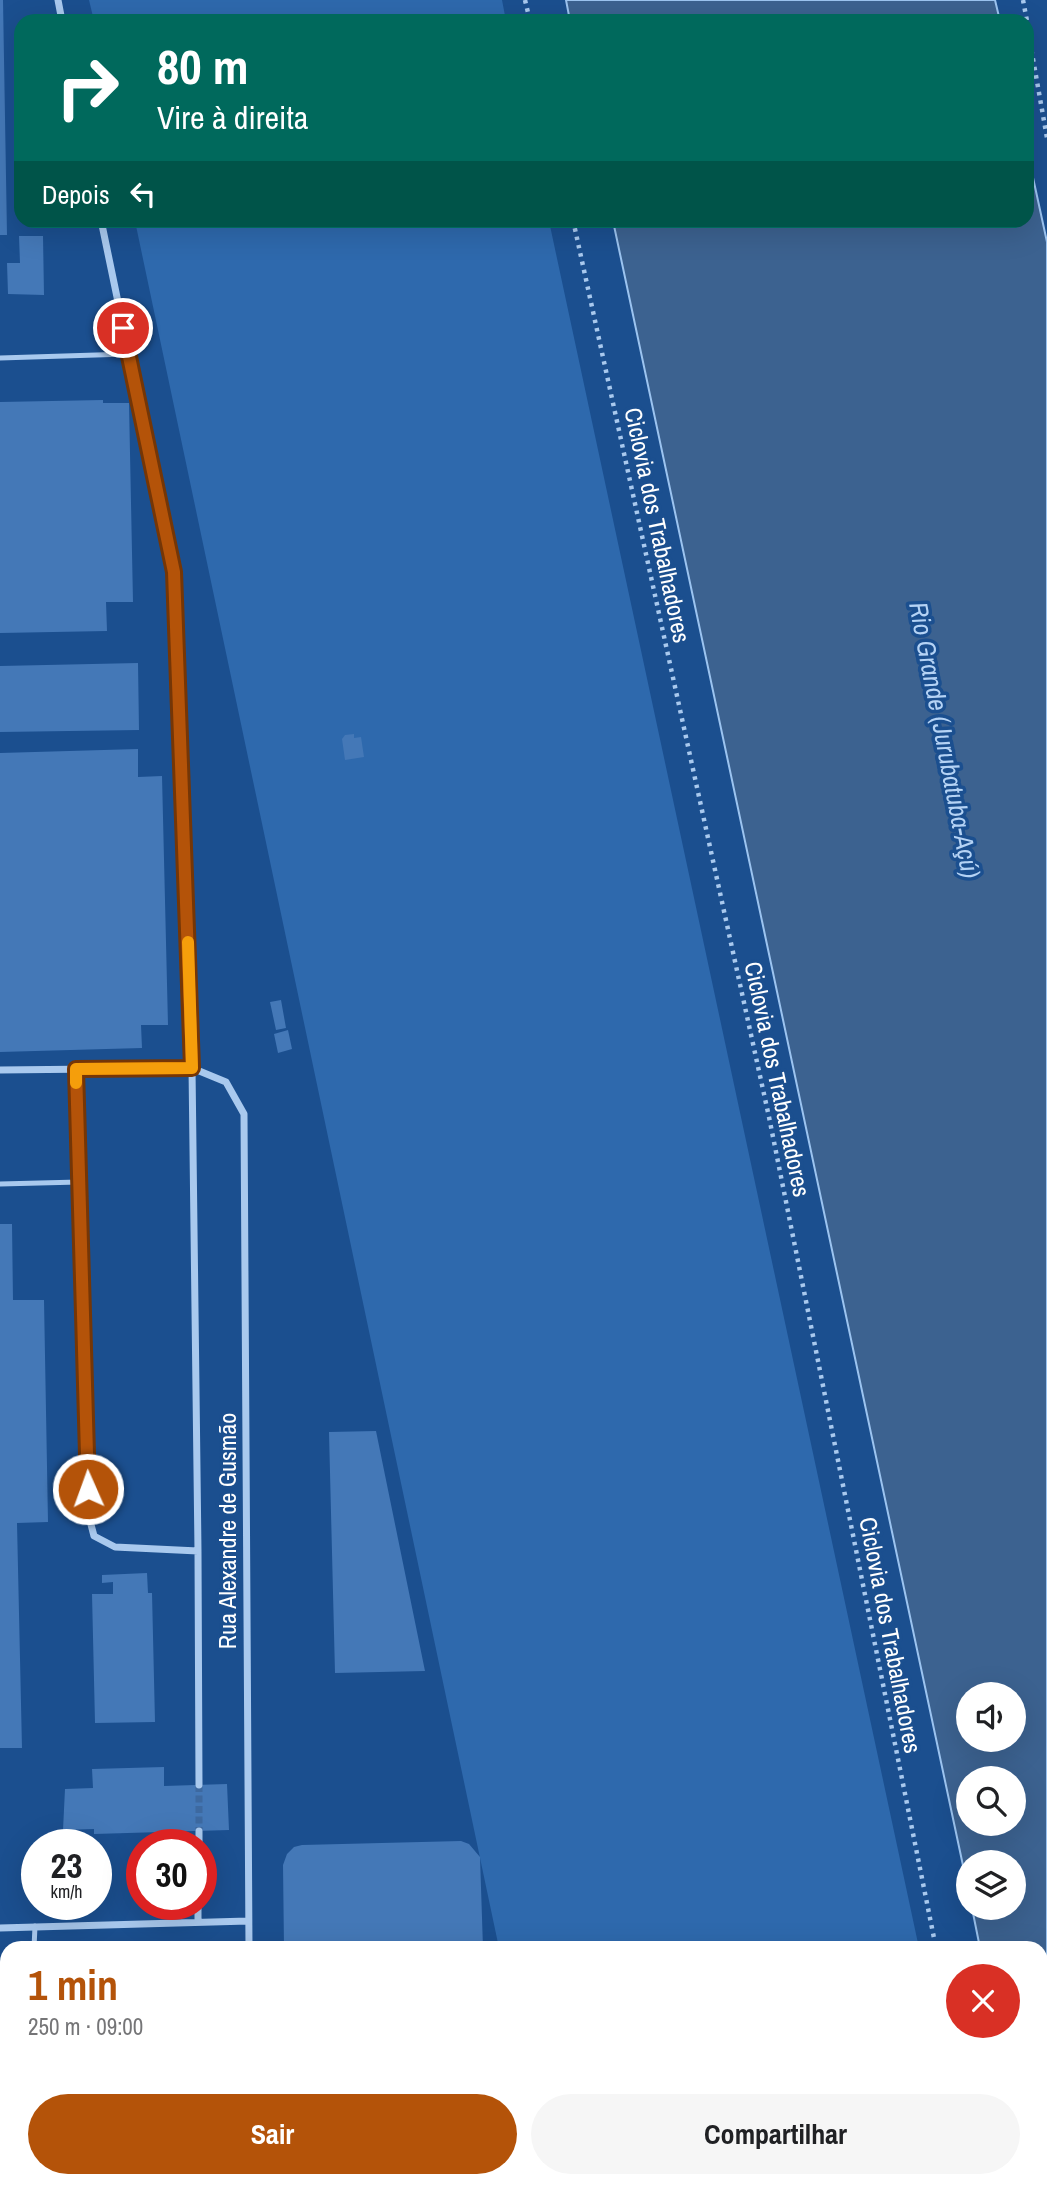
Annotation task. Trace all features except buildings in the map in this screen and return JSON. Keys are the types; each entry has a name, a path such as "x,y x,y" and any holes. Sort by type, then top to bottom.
{"street":[{"path":"104,228 174,572 192,1068 199,1785"},
{"path":"0,1070 192,1068"},
{"name":"Rua Alexandre de Gusmão","path":"192,1068 226,1082 244,1114 249,1941"},
{"path":"76,1069 89,1517 94,1536 115,1547 198,1551"},
{"path":"0,1928 248,1920"}],"lane":[{"path":"0,358 128,354"},
{"path":"0,1184 79,1182"},
{"path":"34,1941 35,1926"}],"path":[{"path":"1034,63 1047,138"},
{"name":"Ciclovia dos Trabalhadores","path":"575,228 769,1117 935,1941"}],"shaded area":[{"path":"89,0 502,0 505,14 92,14"},
{"path":"136,228 550,228 918,1941 498,1941"}],"water":[{"path":"566,0 995,0 998,14 569,14"},
{"name":"Rio Grande (Jurubatuba-Açú)","path":"1034,182 1047,242 1047,1941 979,1941 974,1920 1026,1920 1026,1850 960,1850 957,1836 1026,1836 1026,1766 956,1766 956,1833 614,228 1034,228"}],"tunnel":[{"path":"199,1785 199,1829"}],"slow traffic":[{"path":"76,1083 76,1069 192,1068 188,942"}],"route":[{"path":"88,1489 76,1069 192,1068 174,572 123,328"}]}
